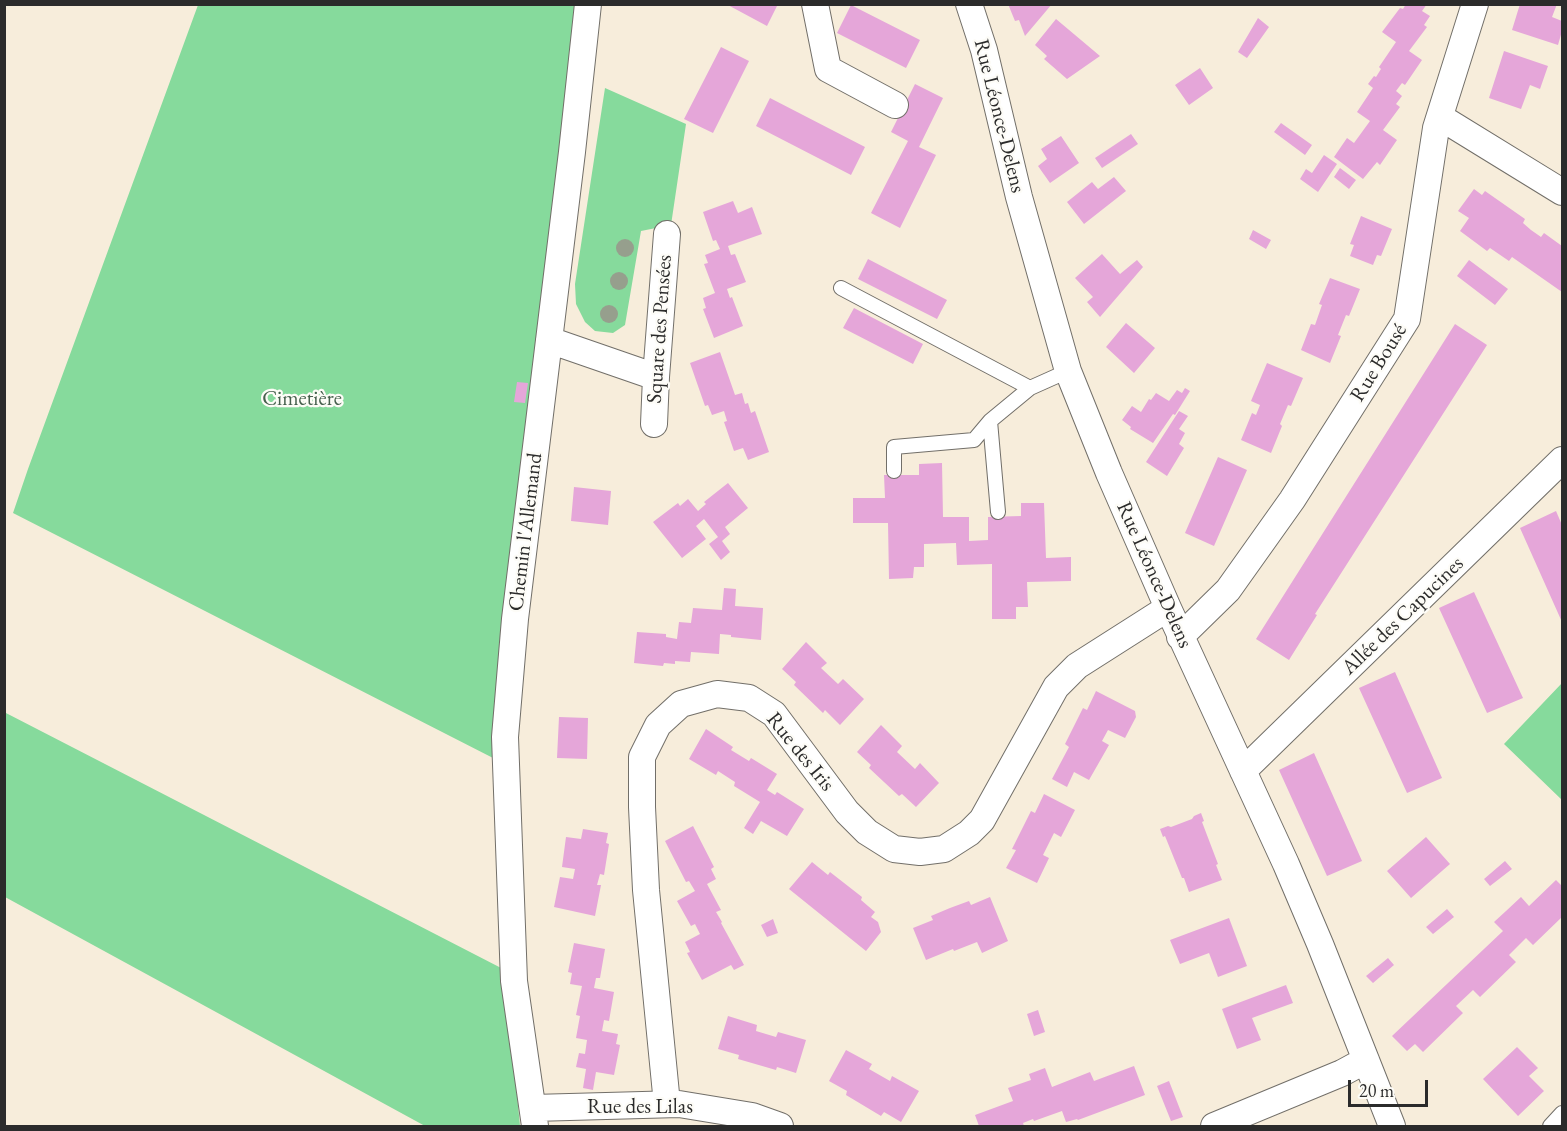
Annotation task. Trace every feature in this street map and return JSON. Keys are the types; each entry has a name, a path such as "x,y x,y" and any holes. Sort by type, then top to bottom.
{"street":[{"name":"Chemin l'Allemand","path":"534,1118 514,981 505,737 515,619 588,4"},
{"path":"815,4 828,69 895,105"},
{"name":"Rue Léonce-Delens","path":"969,4 984,50 1019,197 1068,371 1167,608 1286,864 1392,1126"},
{"name":"Rue Bousé","path":"1180,637 1228,590 1292,500 1407,319 1436,128 1475,4"},
{"path":"1440,117 1563,192"},
{"name":"Square des Pensées","path":"654,424 667,234"},
{"path":"549,340 656,377"},
{"name":"Allée des Capucines","path":"1243,771 1563,460"},
{"name":"Rue des Iris","path":"668,1104 646,890 642,807 642,757 658,724 681,704 717,694 749,698 774,714 848,812 867,832 894,849 920,852 944,849 969,833 982,820 1056,687 1077,666 1167,608"},
{"path":"1214,1126 1342,1073 1366,1060"},
{"name":"Rue des Lilas","path":"534,1118 679,1104 752,1116 780,1126"}],"lane":[{"path":"841,288 1030,388"},
{"path":"894,471 894,447 974,440 990,421 1030,388 1068,371"},
{"path":"990,421 998,512"},
{"path":"1550,1126 1563,1113"}],"green space":[{"name":"Cimetière","path":"198,5 583,5 495,759 13,513"},
{"path":"605,88 686,124 671,225 641,231 625,325 613,333 595,331 585,322 576,304 575,284"},
{"path":"1562,683 1562,800 1504,744"},
{"path":"4,712 505,970 520,1126 425,1126 5,897"}],"building":[{"path":"726,4 778,4 767,26"},
{"path":"1008,4 1052,4 1025,36 1019,20 1015,21"},
{"path":"1406,4 1427,4 1422,11 1430,16 1424,25 1427,27 1409,51 1422,60 1405,85 1402,83 1396,91 1402,96 1396,104 1400,107 1383,130 1397,140 1380,165 1377,162 1363,179 1334,157 1347,138 1354,143 1370,121 1357,112 1373,88 1368,84 1374,76 1376,77 1381,69 1379,67 1396,42 1382,32 1400,8 1403,9"},
{"path":"1520,4 1557,4 1552,17 1562,21 1558,45 1512,30"},
{"path":"851,5 920,40 906,68 837,33"},
{"path":"1258,18 1269,27 1247,58 1238,52"},
{"path":"1056,19 1100,56 1067,79 1044,59 1047,56 1035,45"},
{"path":"721,47 749,61 713,133 684,119"},
{"path":"1504,51 1548,66 1540,89 1530,85 1521,109 1489,98"},
{"path":"1200,68 1213,88 1189,105 1175,85"},
{"path":"915,84 943,98 919,147 936,155 900,228 871,213 908,141 891,132"},
{"path":"770,98 865,147 851,175 756,126"},
{"path":"1281,123 1312,145 1305,155 1274,132"},
{"path":"1131,134 1138,144 1102,168 1095,158"},
{"path":"1061,136 1079,163 1050,183 1038,166 1047,159 1041,149"},
{"path":"1324,155 1337,164 1318,192 1300,179 1306,169 1312,173"},
{"path":"1340,168 1356,180 1349,189 1334,177"},
{"path":"1114,177 1126,191 1084,224 1067,202 1092,182 1098,189"},
{"path":"1474,189 1482,195 1485,191 1525,219 1523,223 1531,230 1541,237 1544,233 1562,246 1562,292 1512,257 1509,261 1490,248 1487,251 1460,231 1469,218 1458,211"},
{"path":"733,201 738,213 752,207 762,234 728,246 731,255 735,254 746,282 727,289 743,326 714,338 703,309 706,308 703,298 715,293 704,264 708,263 705,255 720,249 716,240 713,241 703,212"},
{"path":"1361,216 1392,229 1381,256 1377,255 1373,265 1350,256 1354,245 1350,244"},
{"path":"1253,230 1271,240 1266,249 1249,239"},
{"path":"1102,254 1120,274 1137,260 1143,267 1100,317 1087,302 1093,297 1075,278"},
{"path":"868,259 947,300 937,319 858,279"},
{"path":"1469,260 1508,289 1495,305 1457,276"},
{"path":"1330,278 1360,289 1349,316 1346,315 1338,335 1341,336 1330,363 1301,350 1311,324 1315,325 1322,305 1319,304"},
{"path":"854,308 923,344 913,364 843,328"},
{"path":"1126,323 1155,348 1134,373 1106,347"},
{"path":"1455,324 1487,345 1315,614 1317,615 1289,660 1256,639"},
{"path":"720,352 735,395 742,393 751,413 755,411 769,452 748,460 743,448 734,451 724,422 727,421 724,411 712,415 708,405 705,406 690,363"},
{"path":"1267,363 1303,378 1291,406 1288,405 1271,453 1241,440 1252,413 1256,415 1260,405 1251,401"},
{"path":"517,382 528,383 525,403 514,402"},
{"path":"1185,388 1190,391 1153,443 1130,429 1131,427 1122,420 1132,406 1141,412 1156,393 1169,401 1177,390 1182,393"},
{"path":"1179,411 1188,416 1179,429 1185,433 1179,444 1184,448 1167,476 1146,462"},
{"path":"1218,457 1247,470 1214,546 1185,533"},
{"path":"942,463 943,517 969,517 969,541 988,540 988,517 1021,516 1021,503 1044,503 1046,558 1071,557 1071,581 1027,582 1028,607 1016,607 1016,619 992,619 992,564 957,565 956,543 924,544 924,567 914,567 913,578 889,579 888,523 853,523 853,498 885,498 884,475 919,475 919,464"},
{"path":"728,483 748,508 725,527 730,534 722,541 730,552 721,560 709,544 718,537 704,519 696,526 706,539 682,558 653,522 678,503 680,506 688,499 698,511 706,504 704,502"},
{"path":"574,487 611,491 608,525 571,521"},
{"path":"1556,511 1562,525 1562,622 1520,528"},
{"path":"724,588 736,589 735,606 763,608 761,640 720,634 719,654 691,652 690,662 675,661 675,664 664,663 663,666 634,663 637,632 666,634 666,637 677,639 679,622 691,623 693,608 722,610"},
{"path":"1474,592 1523,698 1487,713 1439,608"},
{"path":"806,642 827,663 821,668 838,684 843,679 864,699 840,725 825,710 823,713 794,685 796,682 782,669"},
{"path":"1395,672 1442,778 1407,793 1359,688"},
{"path":"1096,691 1135,711 1136,717 1125,738 1108,730 1102,741 1109,745 1089,780 1074,772 1067,787 1052,779 1069,747 1065,744 1083,708 1087,710"},
{"path":"559,717 588,718 587,759 557,758"},
{"path":"881,725 902,746 897,752 915,769 920,763 939,783 916,807 902,794 899,796 869,768 871,765 857,752"},
{"path":"706,729 733,747 731,750 749,761 751,758 777,774 767,790 775,795 777,792 804,809 787,836 761,821 753,834 744,828 760,802 734,786 735,782 718,771 716,775 689,759"},
{"path":"1314,753 1362,861 1327,876 1279,770"},
{"path":"1044,794 1075,810 1061,837 1054,833 1043,855 1049,858 1037,883 1006,868 1016,850 1012,849 1031,811 1035,813"},
{"path":"1201,813 1222,880 1189,892 1160,829 1192,819"},
{"path":"693,826 714,867 711,869 716,879 707,884 721,910 716,912 744,965 734,970 731,965 702,980 687,953 690,952 685,942 700,934 695,924 691,926 677,901 695,891 689,881 686,882 665,841"},
{"path":"583,829 608,833 606,843 609,844 604,875 600,874 597,885 601,885 595,916 554,907 560,877 573,879 575,869 562,867 566,837 581,839"},
{"path":"1426,837 1450,864 1411,898 1387,871"},
{"path":"1505,861 1512,869 1490,886 1484,879"},
{"path":"812,862 828,875 830,872 862,897 861,900 875,912 871,917 878,922 881,932 866,951 789,889"},
{"path":"1556,880 1562,886 1562,917 1533,945 1526,938 1509,955 1516,962 1480,997 1473,990 1456,1006 1463,1013 1423,1052 1415,1044 1407,1051 1392,1036 1503,931 1494,922 1521,897 1529,906"},
{"path":"990,897 1008,941 982,953 977,942 926,960 913,928 933,920 931,916 950,908 969,901 971,905"},
{"path":"1447,909 1454,917 1433,934 1426,927"},
{"path":"1229,918 1247,966 1218,977 1209,953 1180,964 1170,940"},
{"path":"773,919 778,933 767,937 761,925"},
{"path":"574,943 605,949 600,978 596,978 594,988 614,992 609,1021 604,1020 602,1031 618,1034 616,1044 620,1045 614,1075 596,1072 593,1090 583,1088 586,1069 576,1067 579,1053 585,1054 587,1040 576,1038 580,1016 576,1015 582,986 570,984 572,973 568,972"},
{"path":"1388,958 1394,965 1373,983 1366,976"},
{"path":"1286,985 1293,1003 1252,1018 1261,1040 1237,1049 1222,1009"},
{"path":"1038,1010 1045,1032 1034,1036 1027,1014"},
{"path":"728,1016 757,1025 756,1031 776,1037 778,1032 806,1040 796,1073 738,1059 739,1055 718,1049"},
{"path":"1517,1047 1538,1068 1529,1076 1544,1091 1518,1116 1483,1079"},
{"path":"846,1050 872,1064 869,1069 890,1081 892,1076 919,1091 901,1122 884,1112 881,1116 846,1095 847,1091 829,1081"},
{"path":"1134,1066 1145,1095 1078,1120 1066,1122 1062,1111 1034,1121 1033,1119 1023,1123 1024,1126 979,1126 975,1115 1013,1101 1008,1088 1031,1080 1029,1074 1045,1068 1052,1087 1090,1072 1094,1081"},
{"path":"1169,1081 1183,1117 1171,1121 1157,1086"}]}
